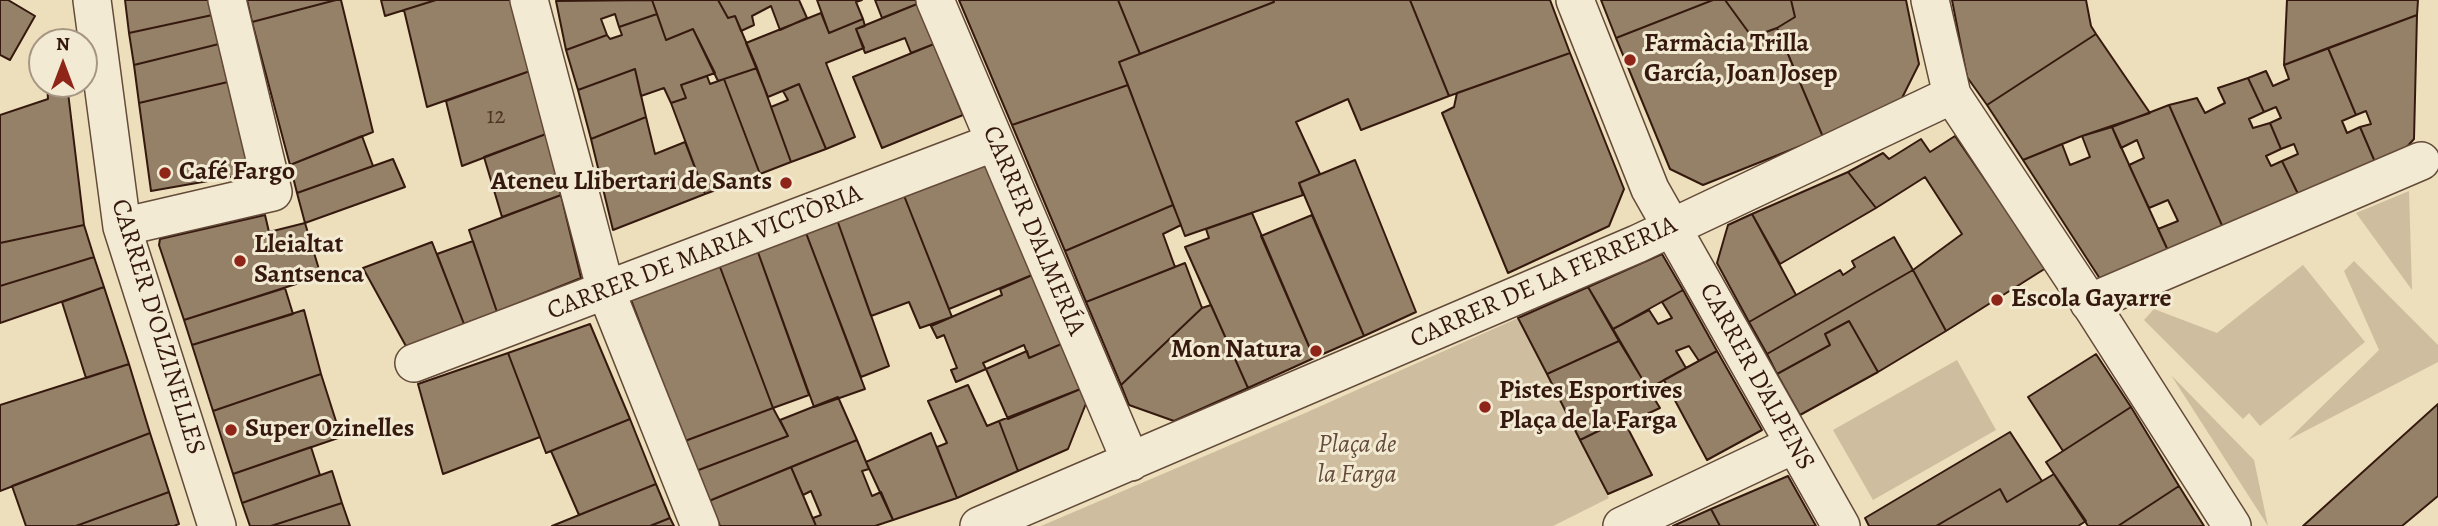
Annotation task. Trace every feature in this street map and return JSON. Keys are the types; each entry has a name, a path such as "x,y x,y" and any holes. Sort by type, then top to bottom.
{"street":[{"name":"CARRER D'OLZINELLES","path":"92,0 122,227 217,526"},
{"path":"122,227 273,192 227,0"},
{"path":"529,0 606,291 700,526"},
{"name":"CARRER D'ALMERÍA","path":"935,0 1131,462"},
{"name":"CARRER D'ALPENS","path":"1576,0 1650,189 1840,526"},
{"path":"1930,0 1952,95 2232,526"},
{"name":"CARRER DE LA FERRERIA","path":"1131,462 1672,228 1952,95"},
{"name":"CARRER DE MARIA VICTÒRIA","path":"414,363 995,142"},
{"path":"2089,303 2421,161"},
{"path":"1622,526 1793,445"},
{"path":"979,526 1131,462"}],"green space":[{"path":"2409,191 2412,290 2356,213"},
{"path":"2354,261 2438,345 2438,362 2288,440 2379,350 2344,271"},
{"path":"2303,265 2365,342 2260,426 2249,413 2243,419 2144,320 2154,309 2217,333"},
{"name":"Plaça de la Farga","path":"1518,318 1609,498 1553,526 1041,526 1303,414"},
{"path":"1957,360 1996,430 1873,500 1833,430"},
{"path":"2171,375 2254,460 2268,526"}],"building":[{"path":"0,0 8,0 35,16 10,60 0,55"},
{"path":"125,0 213,0 217,14 129,33"},
{"path":"247,0 336,0 252,22"},
{"path":"341,0 373,132 290,165 252,22"},
{"path":"381,0 436,0 385,16"},
{"path":"436,0 512,0 530,71 427,107 404,10"},
{"path":"652,0 718,0 728,18 735,16 757,68 718,81 693,29 666,40"},
{"path":"652,0 657,14 619,27 615,14 601,19 607,35 566,50 556,1"},
{"path":"718,0 799,0 807,18 780,30 771,6 752,16 754,25 741,31 735,16 728,18"},
{"path":"817,0 862,0 856,2 863,19 829,33"},
{"path":"875,0 916,0 917,4 882,18"},
{"path":"959,0 1118,0 1140,54 1119,62 1128,85 1012,125"},
{"path":"1118,0 1273,0 1274,2 1140,54"},
{"path":"1273,0 1410,0 1449,96 1361,130 1348,99 1296,122 1320,174 1299,183 1303,195 1185,236 1119,62 1274,2"},
{"path":"1410,0 1550,0 1570,53 1449,96"},
{"path":"1601,0 1713,0 1616,38"},
{"path":"1713,0 1725,0 1752,37 1777,28 1823,137 1703,185 1670,169 1616,38"},
{"path":"1725,0 1791,0 1795,17 1777,28 1752,37"},
{"path":"1791,0 1906,0 1919,64 1900,102 1823,137 1777,28 1795,17"},
{"path":"1952,0 2086,0 2091,26 2096,34 1987,105 1967,77"},
{"path":"2287,0 2418,0 2417,15 2284,65"},
{"path":"917,4 934,44 911,53 905,38 865,53 856,29"},
{"path":"821,13 829,33 863,19 865,26 856,29 864,48 826,63 855,137 826,149 799,84 768,97 746,43"},
{"path":"217,14 223,43 134,65 129,33"},
{"path":"657,14 666,40 693,29 715,73 681,85 686,98 671,103 664,88 641,96 635,69 578,90 566,50 607,35 610,39 622,35 619,27"},
{"path":"2417,15 2414,139 2404,150 2375,162 2360,127 2371,124 2366,111 2356,115 2328,48"},
{"path":"2096,34 2150,113 2023,160 1987,105"},
{"path":"223,43 232,81 139,103 134,65"},
{"path":"934,44 963,115 882,148 853,77"},
{"path":"2328,48 2356,115 2342,121 2347,133 2360,127 2375,162 2299,196 2282,161 2298,154 2294,144 2281,149 2270,123 2281,118 2276,107 2264,112 2248,78 2266,71 2273,86 2289,79 2284,65"},
{"path":"1570,53 1624,189 1609,226 1508,273 1442,113 1454,107 1457,93"},
{"path":"757,68 791,162 760,174 724,79"},
{"path":"635,69 646,117 591,139 578,90"},
{"path":"530,71 546,134 462,166 446,101"},
{"path":"707,76 710,84 724,79 760,174 705,194 671,103 686,98 681,85"},
{"path":"2248,78 2264,112 2249,119 2253,128 2270,123 2281,149 2266,156 2271,166 2282,161 2299,196 2224,230 2169,105 2197,98 2205,113 2225,103 2218,88"},
{"path":"232,81 254,173 151,191 139,103"},
{"path":"799,84 826,149 791,162 771,107 788,100 783,91"},
{"path":"1128,85 1173,205 1065,251 1012,125"},
{"path":"69,98 84,225 0,243 0,115 48,99"},
{"path":"2169,105 2224,230 2170,255 2158,229 2178,221 2168,200 2149,208 2129,165 2144,158 2137,140 2121,148 2112,127"},
{"path":"646,117 655,154 685,142 705,194 613,230 591,139"},
{"path":"2112,127 2170,255 2104,285 2023,160 2062,144 2070,165 2090,157 2082,136"},
{"path":"546,134 561,195 502,217 484,157"},
{"path":"362,136 373,166 297,193 290,165"},
{"path":"1955,136 2046,268 1946,331 1913,270 1962,234 1925,177 1876,208 1848,172 1883,153 1889,159 1921,139 1930,152"},
{"path":"984,153 1037,273 949,309 901,188"},
{"path":"393,159 405,187 305,223 297,193"},
{"path":"1355,160 1416,312 1364,336 1299,183"},
{"path":"1848,172 1876,208 1780,264 1752,214"},
{"path":"901,188 952,317 920,328 909,302 871,316 835,214"},
{"path":"561,195 581,278 497,312 469,230"},
{"path":"1173,205 1181,225 1163,234 1175,267 1086,302 1065,251"},
{"path":"1252,213 1314,358 1248,388 1185,247 1209,238 1206,229"},
{"path":"835,214 889,366 861,377 803,225"},
{"path":"1752,214 1796,295 1749,322 1717,263 1728,225"},
{"name":"Lleialtat Santsenca","path":"265,215 269,232 305,223 321,276 184,320 159,245 160,239"},
{"path":"1312,215 1364,336 1314,358 1261,236"},
{"path":"84,225 94,257 0,286 0,243"},
{"path":"803,225 865,389 814,407 755,244"},
{"path":"1894,237 1913,270 1767,354 1749,322 1840,270 1843,275 1855,267 1852,261"},
{"path":"473,241 497,312 464,324 437,254"},
{"path":"432,242 464,324 407,348 363,268"},
{"path":"755,244 809,395 773,408 717,259"},
{"path":"1662,254 1683,290 1613,329 1588,287"},
{"path":"94,257 104,287 0,323 0,286"},
{"path":"717,259 773,408 685,441 628,292"},
{"path":"1185,263 1202,308 1121,385 1086,302"},
{"path":"1913,270 1946,331 1878,372 1849,321 1825,334 1830,345 1777,374 1767,354"},
{"path":"1037,273 1066,342 1029,358 1024,345 983,363 986,369 956,382 951,370 957,368 944,335 937,338 931,326 1002,295 1000,289"},
{"path":"104,287 129,364 86,378 62,302"},
{"path":"1588,287 1619,341 1547,374 1518,318"},
{"path":"285,288 293,314 192,345 184,320"},
{"path":"1683,290 1717,351 1699,361 1689,346 1676,351 1686,368 1648,389 1613,329 1649,310 1658,324 1672,318 1662,302"},
{"path":"1211,305 1248,388 1174,421 1129,405 1121,385 1202,308"},
{"path":"304,310 321,374 213,411 192,345"},
{"path":"1849,321 1878,372 1800,415 1777,374 1830,345 1825,334"},
{"path":"590,324 630,419 546,453 508,353"},
{"path":"1619,341 1660,408 1625,424 1623,419 1580,440 1547,374"},
{"path":"1066,342 1083,388 1008,419 986,369 1027,351 1029,358"},
{"path":"1717,351 1762,430 1707,460 1664,380"},
{"path":"508,353 540,437 443,474 418,384"},
{"path":"2096,354 2131,407 2063,451 2028,397"},
{"path":"129,364 150,433 0,491 0,405"},
{"path":"321,374 341,437 233,474 213,411"},
{"path":"968,385 987,426 999,421 1018,471 957,498 937,447 947,443 928,401"},
{"path":"1083,388 1087,401 1068,449 1018,471 999,421"},
{"path":"838,397 857,440 709,501 696,471 788,436 780,420"},
{"path":"2438,404 2438,496 2402,526 2303,526"},
{"path":"2131,407 2179,486 2118,526 2088,526 2046,462"},
{"path":"773,408 788,436 696,471 685,441"},
{"path":"630,419 656,484 579,515 551,451"},
{"path":"1623,419 1652,475 1608,494 1580,440"},
{"path":"2010,432 2042,481 2007,502 2000,489 1936,526 1869,526 1865,518"},
{"path":"150,433 169,492 76,526 26,526 12,486"},
{"path":"931,433 957,498 893,520 866,462"},
{"path":"857,440 869,469 862,471 872,496 881,492 893,520 875,526 816,526 813,518 821,515 811,491 803,495 791,467"},
{"path":"311,447 320,475 242,503 233,474"},
{"path":"791,467 816,526 720,526 709,501"},
{"path":"332,471 342,503 271,526 250,526 242,503"},
{"path":"2054,474 2086,521 2078,526 1936,526 2000,489 2007,502"},
{"path":"1788,476 1816,526 1720,526 1711,509"},
{"path":"656,484 670,518 650,526 552,526"},
{"path":"2179,486 2204,526 2118,526"},
{"path":"169,492 179,524 174,526 76,526"},
{"path":"342,503 350,526 271,526"},
{"path":"1711,509 1720,526 1673,526"},
{"path":"670,518 674,526 650,526"}],"place":[{"name":"Farmàcia Trilla García, Joan Josep","path":"1630,60"},
{"name":"Café Fargo","path":"165,173"},
{"name":"Ateneu Llibertari de Sants","path":"786,183"},
{"name":"Lleialtat Santsenca","path":"240,261"},
{"name":"Escola Gayarre","path":"1997,300"},
{"name":"Mon Natura","path":"1316,351"},
{"name":"Pistes Esportives Plaça de la Farga","path":"1485,407"},
{"name":"Super Ozinelles","path":"231,430"}]}
